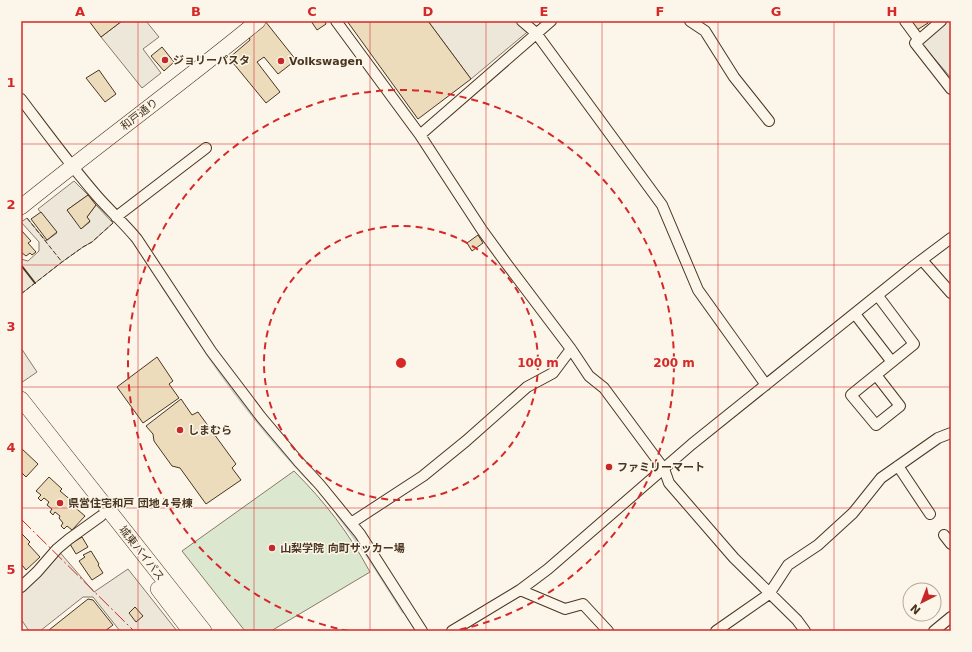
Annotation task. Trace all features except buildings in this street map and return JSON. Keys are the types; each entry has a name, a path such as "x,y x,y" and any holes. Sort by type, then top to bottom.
{"highway":[{"name":"和戸通り","path":"21,207 258,21"},
{"name":"城東バイパス","path":"21,399 204,631"},
{"name":"城東バイパス","path":"21,413 190,631"}],"street":[{"path":"336,21 420,135 482,230 571,349 589,376 604,388 664,469 669,483 734,558 797,620 805,631"},
{"path":"522,21 536,33 662,205 698,290 766,385"},
{"path":"420,135 551,21"},
{"path":"690,21 705,31 734,77 769,121"},
{"path":"905,21 919,40"},
{"path":"941,21 916,43 951,89"},
{"path":"21,99 72,167 137,240 211,351 268,427 320,485 351,523 422,631"},
{"path":"116,217 206,148"},
{"path":"452,631 520,590 548,570 692,444 951,238"},
{"path":"922,260 951,293"},
{"path":"876,375 900,406 876,425 851,395 914,344 878,296"},
{"path":"855,314 892,362"},
{"path":"351,523 423,476 466,441 527,387 553,373 571,349"},
{"path":"716,631 769,594 788,565 818,546 853,513 881,478 938,438 951,433"},
{"path":"898,466 930,514"},
{"path":"21,586 69,539 101,516"},
{"path":"944,535 951,544"},
{"path":"520,590 565,610 583,604 608,631"},
{"path":"934,631 951,617"}],"green space":[{"name":"山梨学院 向町サッカー場","path":"294,471 336,518 354,544 370,572 271,631 245,631 182,551"}],"shaded area":[{"path":"122,21 146,21 159,37 143,49 161,73 142,88 101,37"},
{"path":"428,21 522,21 532,28 471,79"},
{"path":"947,21 951,21 951,78 922,44"},
{"path":"74,181 88,195 67,210 82,228 90,222 87,217 96,205 113,223 92,242 62,262 21,294 21,259 28,261 39,251 39,242 21,222 27,218 46,241 57,233 38,209"},
{"path":"21,348 37,372 21,383"},
{"path":"57,549 94,592 128,569 177,631 120,631 93,597 83,597 40,631 29,631 21,619 21,587"}],"waterway":[{"path":"50,145 56,153"},
{"path":"162,286 198,340"},
{"path":"207,354 257,421 312,484"},
{"path":"337,514 370,560 403,612"}],"fence":[{"path":"27,218 62,262"},
{"path":"21,294 62,262 92,242 113,223"}],"wall":[{"path":"21,265 35,283"}],"power":[{"path":"21,519 134,631"}],"place":[{"name":"ジョリーパスタ","path":"165,60"},
{"name":"Volkswagen","path":"281,61"},
{"name":"しまむら","path":"180,430"},
{"name":"ファミリーマート","path":"609,467"},
{"name":"県営住宅和戸 団地４号棟","path":"60,503"},
{"name":"山梨学院 向町サッカー場","path":"272,548"}]}
